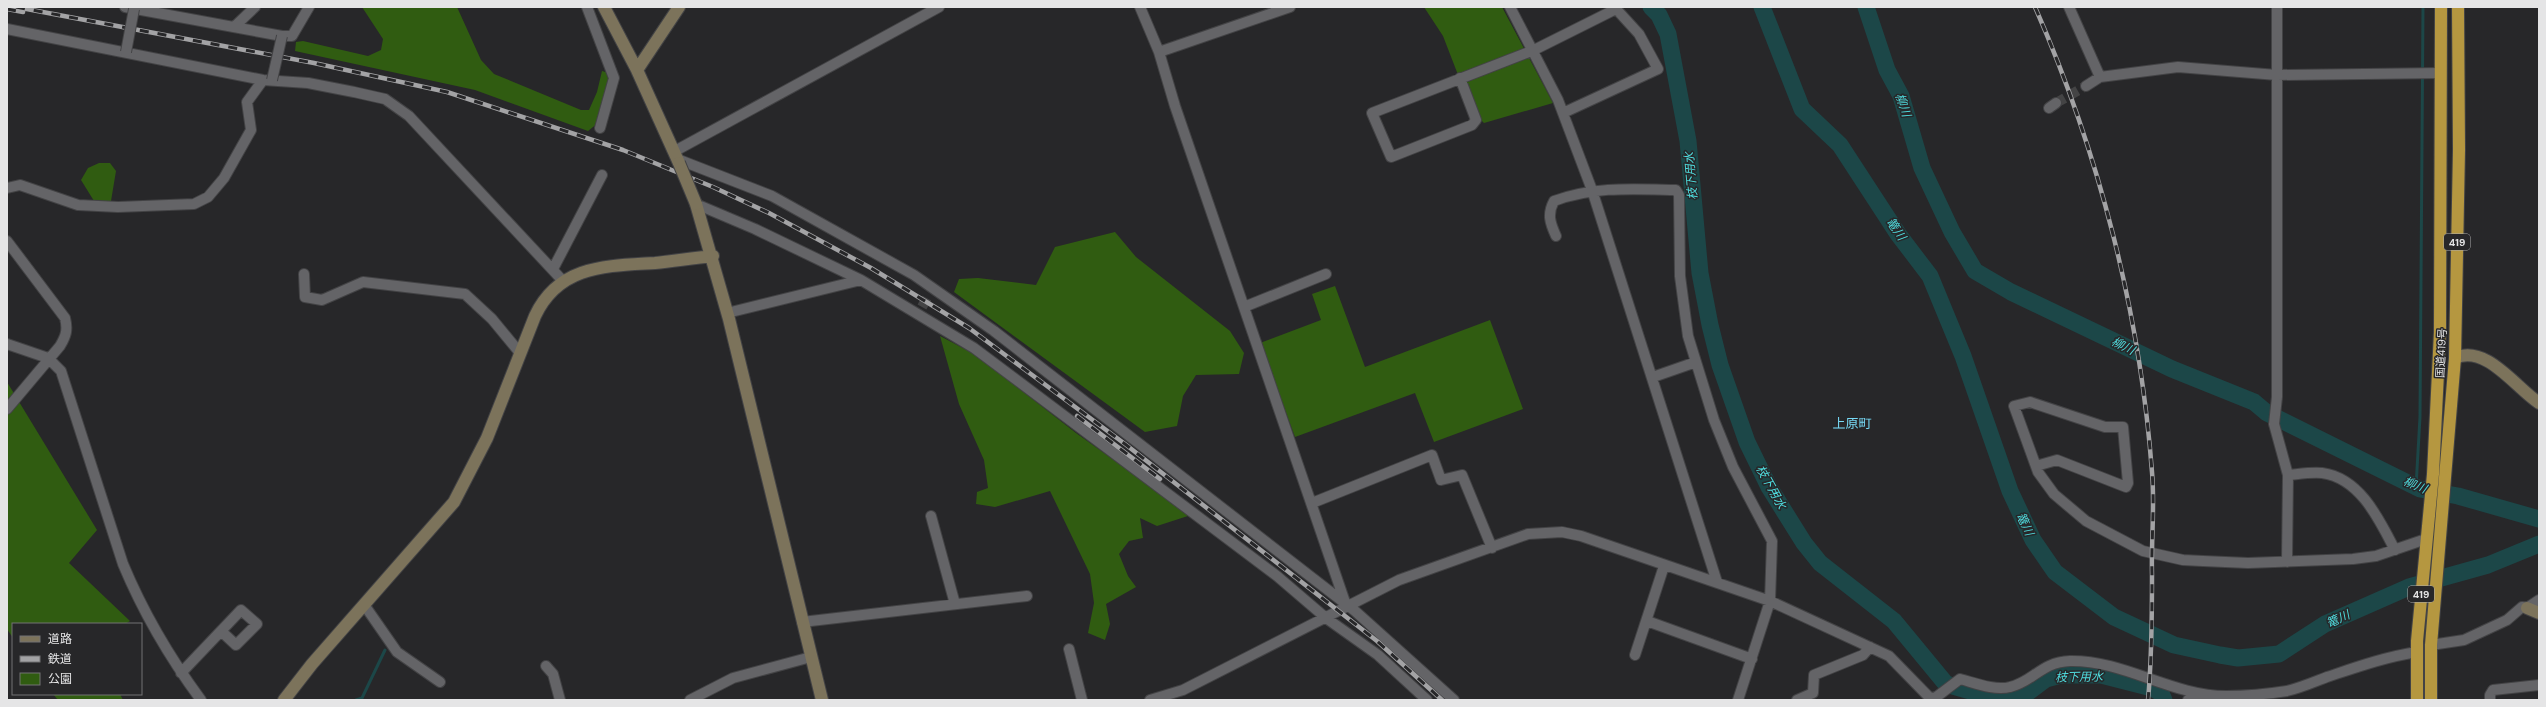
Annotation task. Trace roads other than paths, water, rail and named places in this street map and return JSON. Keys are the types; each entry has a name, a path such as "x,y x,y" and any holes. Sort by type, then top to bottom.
{"highway":[{"name":"国道419号","path":"2417,700 2417,647 2433,474 2440,332 2442,7"},
{"name":"国道419号","path":"2431,700 2431,640 2441,544 2455,358 2458,150 2458,7"}],"street":[{"path":"234,27 255,7"},
{"path":"587,7 614,78 600,128"},
{"path":"604,7 637,70 677,158 696,204 713,256 822,700"},
{"path":"637,70 679,7"},
{"path":"677,158 939,7"},
{"path":"1140,7 1159,52 1346,605"},
{"path":"1510,7 1534,50 1563,113 1592,190 1653,377 1717,582"},
{"path":"2070,7 2100,77"},
{"path":"2277,7 2277,397 2274,424 2288,474 2287,562"},
{"path":"126,52 129,8 282,36 292,36 307,8"},
{"path":"1159,52 1284,8"},
{"path":"1460,78 1476,120 1472,125 1391,157 1372,113 1460,78 1534,50 1614,10 1618,11 1639,34 1658,69 1563,113"},
{"path":"7,29 268,80 308,83 385,99 409,116 553,269 562,281"},
{"path":"7,188 20,185 78,205 118,207 194,204 208,197 224,178 251,130 247,102 268,80 282,36"},
{"path":"2086,86 2100,77 2178,67 2276,75 2441,73"},
{"path":"677,158 772,196 914,275 930,292 1000,335 1346,605 1454,700"},
{"path":"553,269 602,176"},
{"path":"1556,236 1549,218 1549,212 1554,201 1592,190 1676,190 1679,195 1682,296 1688,336 1714,420 1733,467 1771,537 1773,546 1770,601 1738,700"},
{"path":"696,204 755,228 920,310 974,348 1163,488 1277,576 1326,618 1378,656 1427,700"},
{"path":"7,241 66,318 67,335 7,409"},
{"path":"284,700 312,664 454,502 487,438 540,304 562,281 583,271 608,266 713,256"},
{"path":"304,274 305,297 322,300 364,282 465,294 492,319 520,353"},
{"path":"1244,307 1326,274"},
{"path":"727,313 861,280"},
{"path":"7,344 48,358 61,371 126,571 134,591 181,673 201,700"},
{"path":"2455,358 2465,354 2483,358 2539,403"},
{"path":"1653,377 1696,362"},
{"path":"2036,466 2057,460 2126,486 2128,483 2123,428 2105,427 2030,402 2014,406 2036,466 2041,477 2054,494 2086,521 2143,551 2183,560 2287,562 2353,559 2376,556 2426,539"},
{"path":"1312,503 1432,455 1441,480 1462,475 1492,548"},
{"path":"2288,474 2321,473 2341,478 2362,496 2380,521 2395,550"},
{"path":"931,516 955,604"},
{"path":"1150,700 1183,690 1326,618 1346,605 1399,580 1528,534 1562,532 1606,543 1664,566 1717,582 1770,601 1890,656 1929,697 1937,698 1960,679 1995,687 2011,687 2043,667 2056,663 2081,661 2143,676 2178,688 2226,696"},
{"path":"1635,655 1664,566"},
{"path":"802,622 1027,596"},
{"path":"2431,640 2464,640 2507,620 2522,608 2527,608 2539,600"},
{"path":"364,606 397,652 440,682"},
{"path":"2527,608 2539,613"},
{"path":"1647,621 1752,659"},
{"path":"181,673 222,630"},
{"path":"1798,700 1813,697 1814,675 1863,655 1870,647"},
{"path":"2188,700 2226,696 2288,695 2377,660 2417,647"},
{"path":"1069,649 1082,700"},
{"path":"690,700 733,678 811,657"},
{"path":"546,666 553,674 560,700"},
{"path":"2490,700 2490,695 2493,690 2539,684"}],"waterway":[{"name":"枝下用水","path":"1651,7 1659,15 1668,34 1688,141 1700,273 1710,325 1720,365 1747,442 1769,487 1804,543 1820,563 1894,621 1946,684 1998,699 2023,696 2046,679 2061,675 2101,675 2152,688 2161,693 2164,700"},
{"name":"篭川","path":"1762,7 1802,109 1840,145 1898,234 1930,276 1963,356 2010,491 2033,540 2055,572 2114,617 2174,645 2238,658 2279,654 2325,624 2409,587 2488,565 2539,544"},
{"name":"柳川","path":"1866,7 1887,70 1901,96 1922,168 1952,232 1975,271 2011,292 2172,369 2254,402 2267,413 2420,489 2458,496 2539,519"},
{"path":"2416,487 2420,417 2423,7"},
{"path":"356,700 362,698 385,650"}],"tunnel":[{"path":"2056,103 2086,86"},
{"path":"922,307 928,296"}],"railway":[{"path":"16,7 314,63 447,92 623,150 713,187 769,213 871,268 969,328 1125,444 1377,641 1442,700"},
{"path":"2035,7 2058,62 2079,119 2097,176 2127,293 2138,353 2146,412 2153,485 2152,638 2148,700"},
{"path":"7,9 23,12"},
{"path":"1077,416 1160,479"}],"district":[{"name":"上原町","path":"1852,423"}]}
